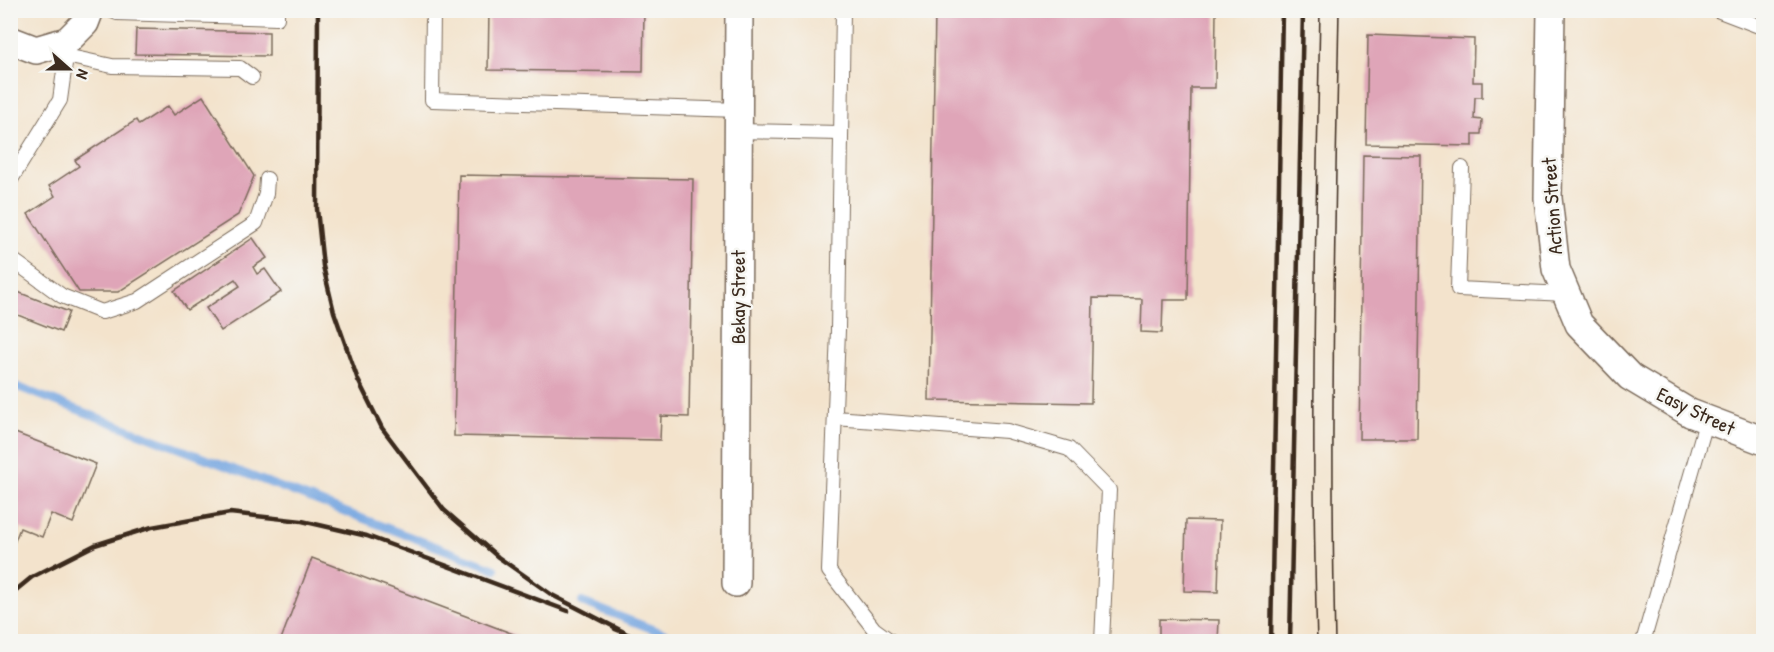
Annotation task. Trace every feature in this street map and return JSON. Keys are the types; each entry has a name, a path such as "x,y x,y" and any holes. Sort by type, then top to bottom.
{"street":[{"path":"10,40 36,50 67,48 85,23 90,10"},
{"name":"Bekay Street","path":"736,583 739,10"},
{"name":"Action Street","path":"1551,10 1548,198 1556,269 1580,324 1630,377"},
{"name":"Easy Street","path":"1630,377 1690,413 1764,441"}],"lane":[{"path":"110,10 117,13 277,18 278,10"},
{"path":"433,10 432,100 739,121 841,134"},
{"path":"843,10 835,418 829,571 874,628 892,642"},
{"path":"1717,10 1764,28"},
{"path":"10,182 60,100 67,48 112,66 240,68 252,77"},
{"path":"1462,168 1458,289 1567,294"},
{"path":"10,258 62,296 102,312 137,301 256,223 266,194 267,179"},
{"path":"835,418 1007,431 1069,449 1109,490 1102,642"},
{"path":"1643,642 1707,419"}],"building":[{"path":"489,10 644,10 643,72 488,70"},
{"path":"935,10 1216,10 1215,88 1191,88 1188,300 1163,300 1162,333 1141,332 1142,299 1093,298 1091,403 929,400"},
{"path":"136,29 269,32 269,56 135,54"},
{"path":"1368,35 1474,39 1473,82 1482,82 1482,97 1475,97 1474,119 1482,120 1481,134 1473,134 1473,146 1366,144"},
{"path":"203,96 254,176 238,215 118,292 79,292 28,214 55,196 49,186 79,166 75,160 136,120 139,125 168,106 174,115"},
{"path":"1363,155 1421,156 1417,439 1359,439"},
{"path":"459,175 693,179 689,417 661,416 660,440 454,436"},
{"path":"253,238 267,258 253,267 257,274 265,269 281,292 221,331 206,308 240,286 235,279 187,310 174,291"},
{"path":"10,289 69,312 61,332 10,312"},
{"path":"10,431 96,464 73,523 51,514 42,537 20,528 11,551"},
{"path":"1186,520 1220,521 1218,592 1184,591"},
{"path":"312,558 532,641 532,642 280,642"},
{"path":"1159,619 1219,620 1218,642 1159,642"}],"waterway":[{"path":"10,384 495,569"},
{"path":"582,602 686,642"}],"tram line":[{"path":"1317,642 1314,405 1320,10"},
{"path":"1335,642 1333,405 1339,10"}],"railway":[{"path":"318,10 317,209 323,266 334,312 358,380 382,428 444,510 498,557 552,595 624,632"},
{"path":"1271,642 1282,10"},
{"path":"1290,642 1303,10"},
{"path":"10,595 32,577 95,545 152,527 230,513 302,521 367,536 568,611"},
{"path":"615,629 647,642"}]}
